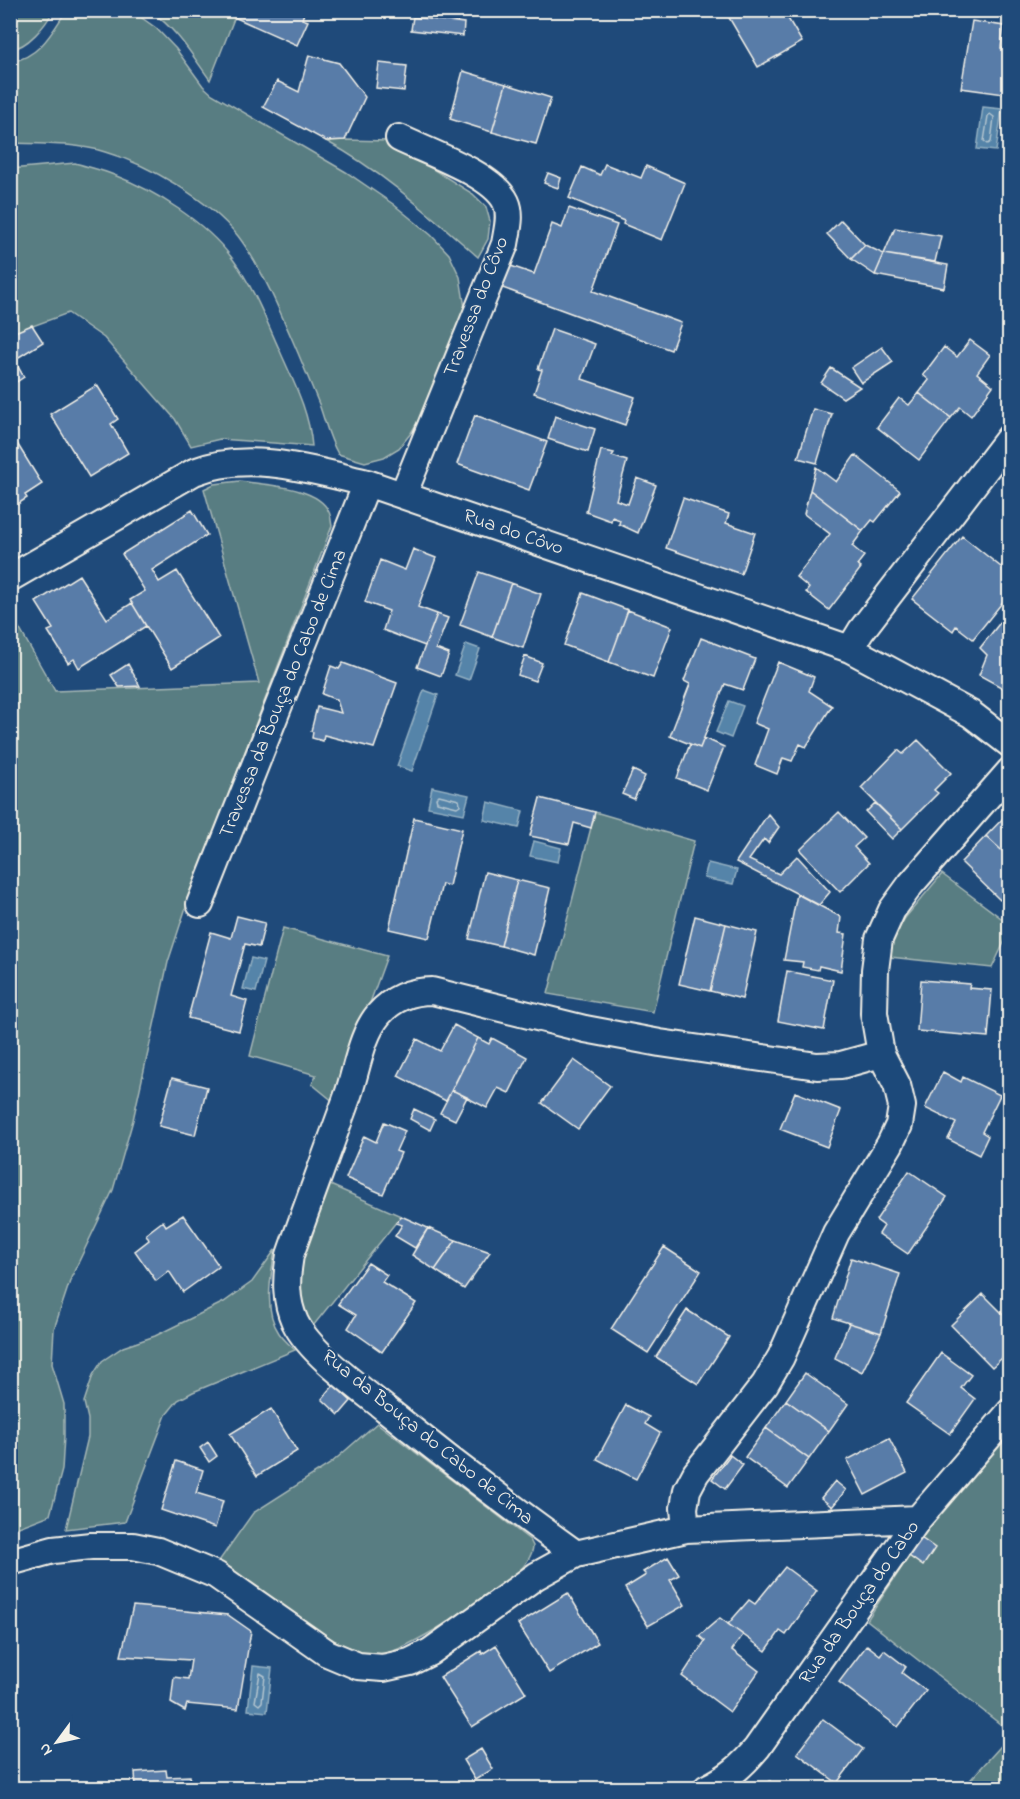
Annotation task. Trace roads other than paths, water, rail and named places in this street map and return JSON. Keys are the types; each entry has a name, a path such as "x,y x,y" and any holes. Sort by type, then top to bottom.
{"street":[{"name":"Travessa do Côvo","path":"399,138 476,174 496,189 506,203 509,221 505,244 403,495"},
{"path":"850,649 870,618 1010,437"},
{"name":"Rua do Côvo","path":"10,578 194,472 212,465 231,462 303,468 367,483 850,649 971,714 1010,744"},
{"name":"Travessa da Bouça do Cabo de Cima","path":"200,904 367,483"},
{"path":"686,1529 684,1508 687,1490 696,1473 765,1384 781,1357 836,1233 899,1125 902,1106 897,1085 881,1054 874,1012 875,970 879,939 892,910 911,884 1010,771"},
{"name":"Rua da Bouça do Cabo de Cima","path":"576,1554 483,1487 318,1352 296,1324 288,1303 286,1280 290,1255 349,1092 365,1040 378,1015 403,996 417,991 432,991 585,1029 660,1043 817,1066 841,1065 881,1054"},
{"name":"Rua da Bouça do Cabo","path":"707,1788 740,1768 758,1748 918,1519 1010,1412"},
{"path":"10,1562 53,1550 102,1546 134,1546 158,1551 216,1575 327,1653 358,1666 383,1668 410,1662 430,1652 536,1576 576,1554 686,1529 918,1519"}],"water":[{"path":"983,107 1002,109 996,151 977,149"},
{"path":"466,644 480,649 469,680 455,675"},
{"path":"424,690 438,695 412,771 397,766"},
{"path":"729,701 743,706 731,738 716,732"},
{"path":"432,787 469,795 464,814 428,807"},
{"path":"488,802 523,811 519,828 484,820"},
{"path":"534,841 561,848 558,862 530,856"},
{"path":"708,863 737,870 733,884 704,878"},
{"path":"251,958 264,961 256,992 243,989"},
{"path":"253,1666 272,1668 267,1712 248,1710"}]}
